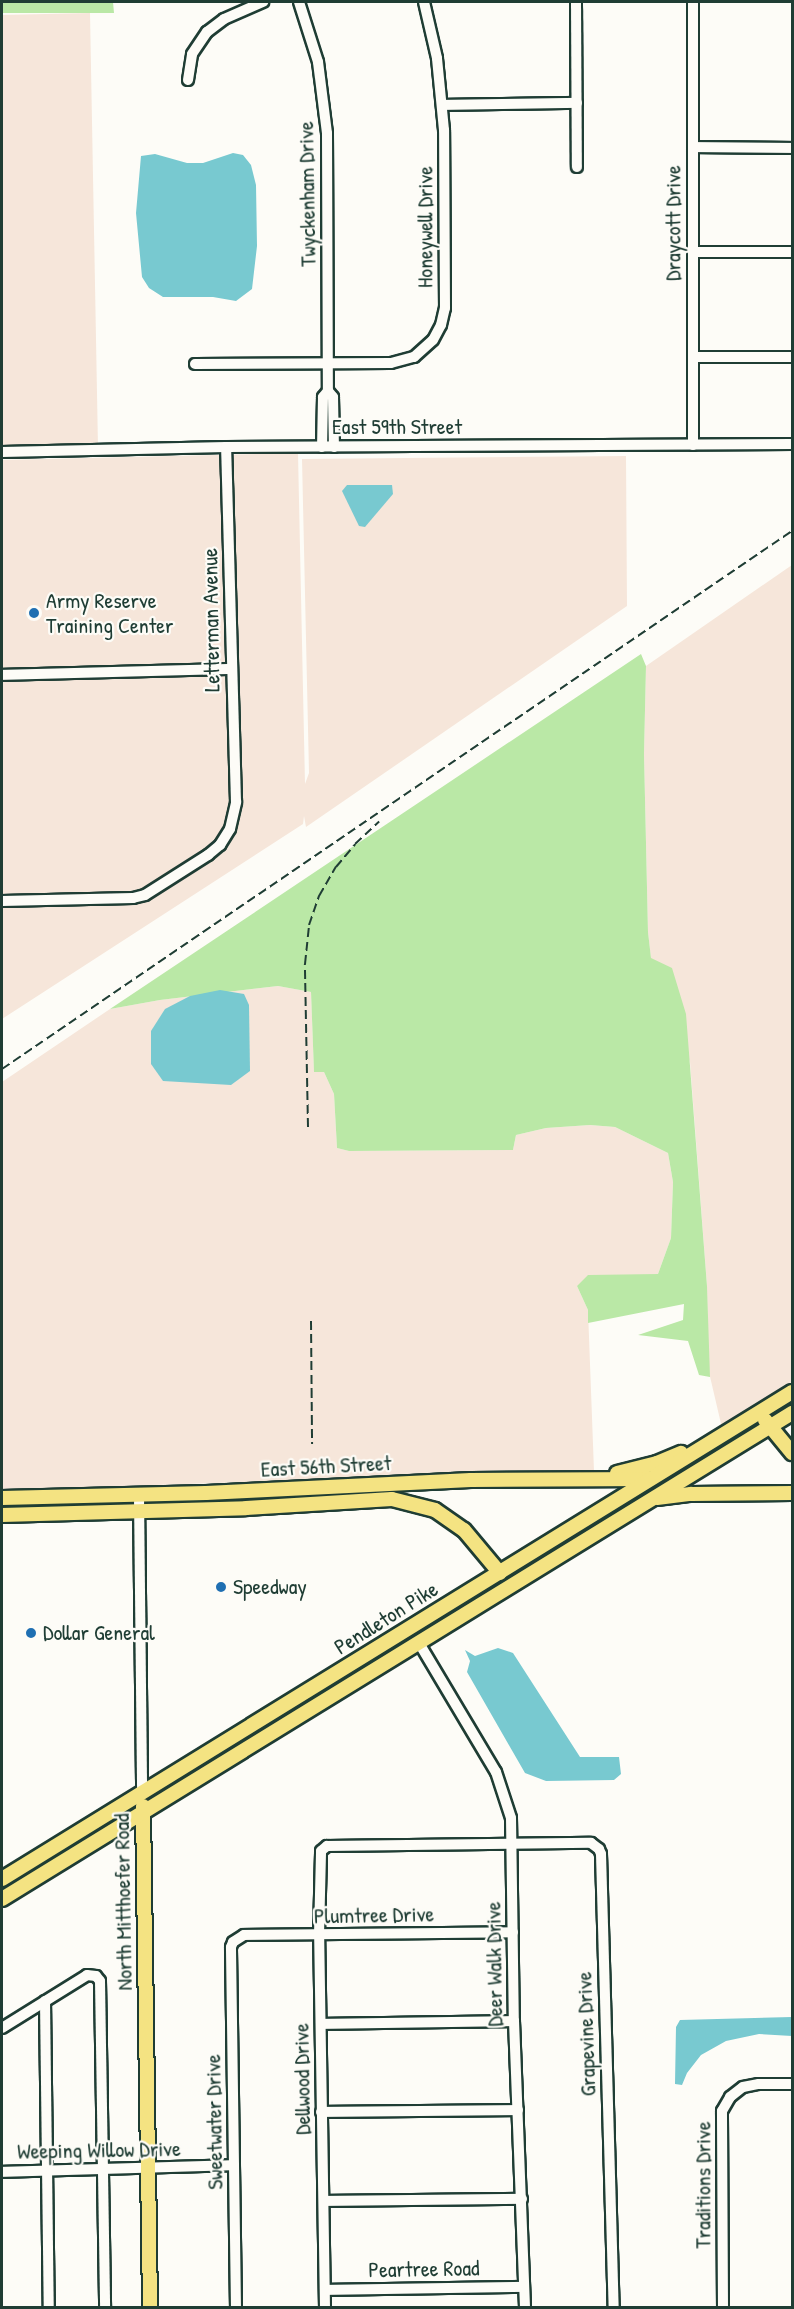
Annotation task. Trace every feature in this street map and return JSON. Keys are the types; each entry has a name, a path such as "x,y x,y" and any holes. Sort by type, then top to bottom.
{"main road":[{"name":"Pendleton Pike","path":"2,1879 792,1392"},
{"path":"760,1412 769,1427 792,1453"},
{"name":"Pendleton Pike","path":"2,1899 792,1413"},
{"path":"590,1478 657,1463 717,1439"},
{"name":"East 56th Street","path":"2,1498 139,1495 431,1481 652,1479"},
{"path":"652,1499 691,1494 792,1493"},
{"name":"East 56th Street","path":"2,1515 140,1512 392,1500 435,1510 464,1530 500,1573"},
{"name":"North Mitthoefer Road","path":"142,1793 150,2307"}],"street":[{"path":"188,80 192,54 207,32 224,19 263,2"},
{"name":"Twyckenham Drive","path":"299,2 316,53 326,112 328,391 323,397 322,447"},
{"name":"Honeywell Drive","path":"195,364 391,363 406,360 428,346 440,329 445,305 443,105 436,50 424,2"},
{"path":"576,2 577,167"},
{"name":"Draycott Drive","path":"693,2 693,445"},
{"path":"443,105 577,103"},
{"path":"693,147 792,148"},
{"path":"693,252 792,252"},
{"path":"693,357 792,357"},
{"name":"Twyckenham Drive","path":"328,391 333,397 334,447"},
{"name":"East 59th Street","path":"2,452 226,447 792,444"},
{"name":"Letterman Avenue","path":"2,901 133,898 156,890 208,855 222,842 234,817 235,792 226,447"},
{"path":"2,675 232,669"},
{"name":"North Mitthoefer Road","path":"139,1495 142,1793"},
{"name":"Deer Walk Drive","path":"419,1643 496,1772 509,1809 512,1844 514,2021 525,2307"},
{"name":"Grapevine Drive","path":"321,1851 327,1846 591,1843 600,1852 614,2307"},
{"name":"Dellwood Drive","path":"321,1851 319,1935 325,2307"},
{"name":"Plumtree Drive","path":"237,1938 244,1935 513,1932"},
{"name":"Sweetwater Drive","path":"236,2307 231,1947 237,1938"},
{"path":"2,2028 89,1974 100,1981 105,2307"},
{"path":"45,2001 49,2307"},
{"path":"321,2024 514,2021"},
{"name":"Traditions Drive","path":"723,2307 720,2120 723,2107 733,2094 743,2087 759,2084 792,2084"},
{"path":"321,2112 518,2110"},
{"name":"Weeping Willow Drive","path":"2,2172 234,2165"},
{"path":"324,2201 522,2199"},
{"name":"Peartree Road","path":"325,2290 524,2287"}],"shaded area":[{"path":"90,13 98,447 2,449 2,15"},
{"path":"298,453 305,784 309,773 302,459 626,456 627,606 306,827 304,816 303,824 2,1019 2,460"},
{"path":"792,565 792,1386 722,1428 708,1368 707,1286 690,1062 651,959 648,932 644,754 646,666"},
{"path":"278,986 311,992 314,1071 324,1072 334,1094 337,1148 349,1151 513,1150 516,1135 546,1128 590,1125 615,1127 668,1153 673,1182 671,1238 658,1274 577,1286 588,1310 594,1471 2,1490 2,1082 110,1009 160,1000"}],"green space":[{"path":"2,2 113,2 114,13 2,13"},
{"path":"641,654 646,666 644,754 648,932 651,958 672,968 686,1014 707,1286 710,1377 699,1375 688,1341 638,1335 683,1320 684,1304 588,1323 588,1310 577,1286 588,1275 658,1274 671,1238 673,1182 668,1153 615,1127 590,1125 546,1128 516,1135 513,1150 349,1151 337,1148 334,1094 324,1072 314,1072 311,992 278,986 160,1000 110,1009"}],"water":[{"path":"233,153 243,155 251,165 256,185 257,246 252,289 236,301 213,297 163,297 149,288 142,277 136,213 141,156 155,154 187,163 203,163"},
{"path":"347,485 392,485 393,494 365,527 359,526 342,491"},
{"path":"220,990 244,994 249,1005 250,1071 231,1085 163,1081 151,1064 151,1031 165,1009 190,996"},
{"path":"498,1648 513,1653 580,1757 619,1757 621,1774 614,1780 546,1781 525,1773 467,1672 470,1661 465,1650 475,1656"},
{"path":"792,2017 792,2036 759,2034 726,2041 701,2055 687,2073 682,2085 675,2084 676,2027 680,2020"}],"railway":[{"path":"2,1069 792,531"},
{"path":"308,1127 305,964 309,925 319,896 336,867 355,844 379,822"},
{"path":"311,1321 312,1444"}],"place":[{"name":"Army Reserve Training Center","path":"34,613"},
{"name":"Speedway","path":"221,1587"},
{"name":"Dollar General","path":"31,1633"}]}
